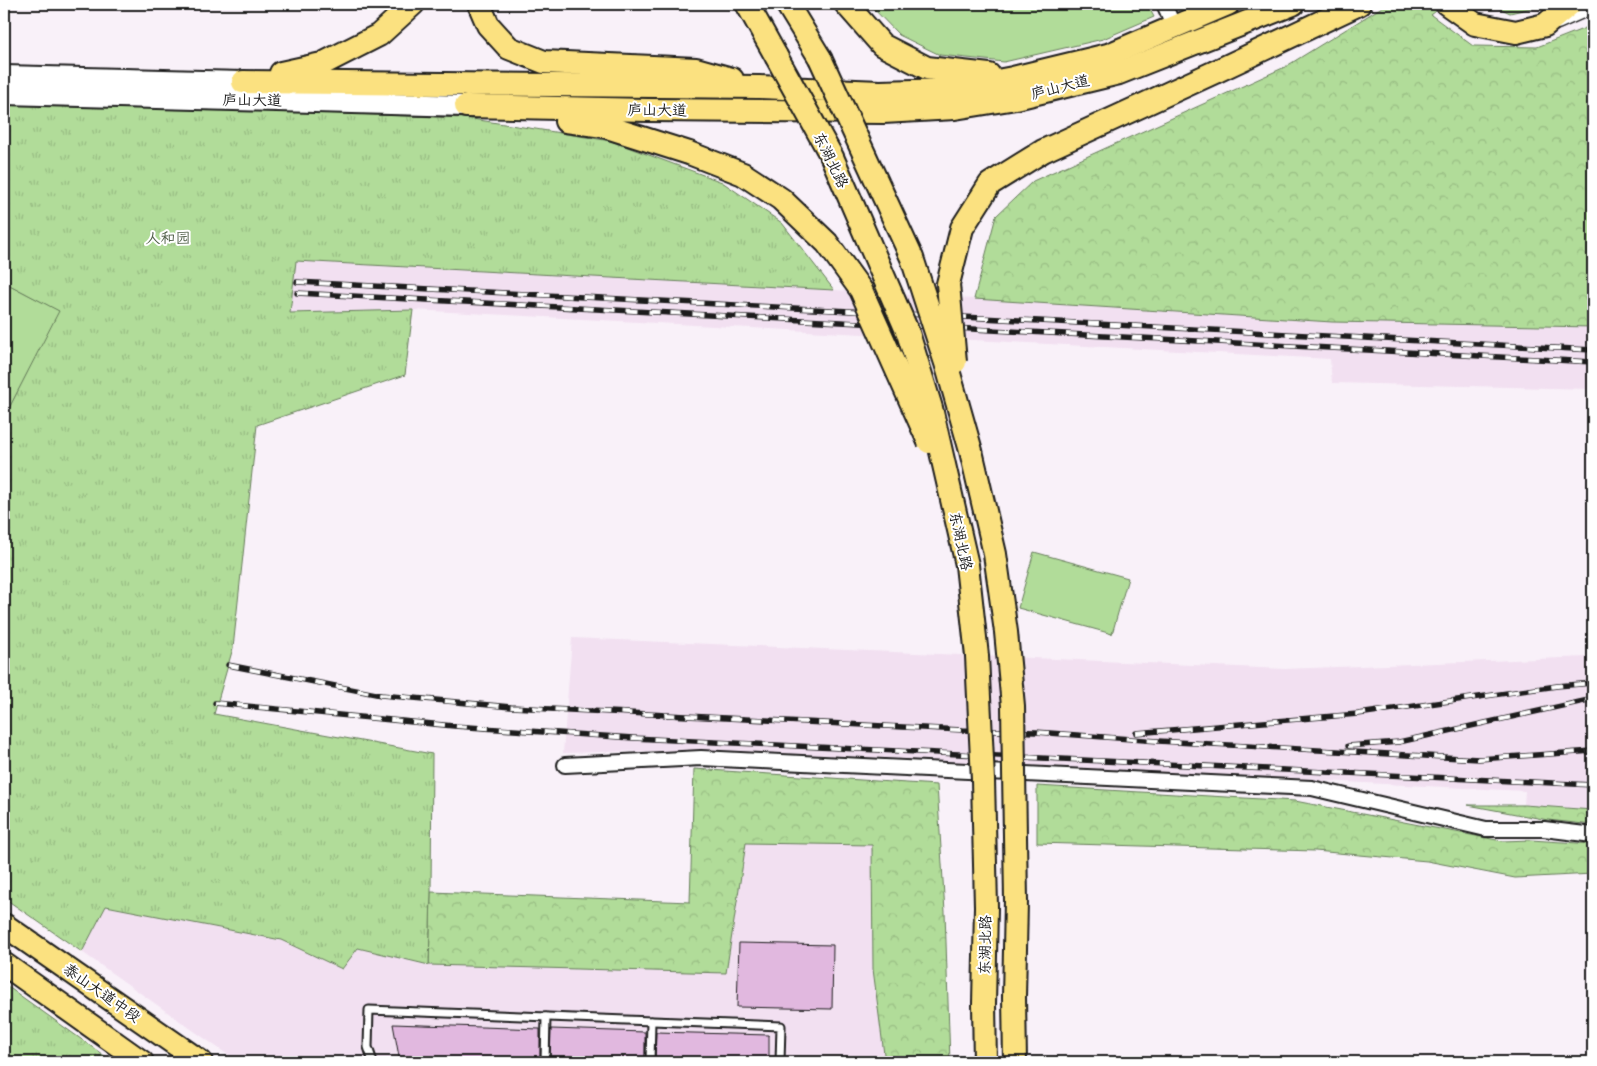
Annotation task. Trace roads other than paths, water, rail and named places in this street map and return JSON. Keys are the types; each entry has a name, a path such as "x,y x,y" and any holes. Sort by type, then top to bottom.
{"main road":[{"path":"243,82 322,64 379,35 413,4"},
{"path":"479,4 488,25 509,48 544,62 696,69 759,87"},
{"name":"东湖北路","path":"747,4 832,157 908,333 931,408 968,565 977,656 984,838 986,906 985,1062"},
{"name":"东湖北路","path":"787,4 820,58 912,258 946,363 971,451 995,554 1013,706 1015,862 1014,1062"},
{"path":"846,4 882,45 927,68 1013,78"},
{"name":"庐山大道","path":"4,76 243,82 759,87 889,92 950,90 1013,78 1108,55 1228,4"},
{"name":"庐山大道","path":"4,94 658,110 883,112 955,108 1016,98 1119,72 1293,4"},
{"path":"959,411 948,284 962,228 990,184 1043,151 1359,4"},
{"path":"1447,4 1475,24 1516,32 1546,26 1570,4"},
{"path":"466,106 604,126 689,153 743,174 781,199 827,243 861,290 950,489"},
{"name":"泰山大道中段","path":"4,925 201,1062"},
{"path":"4,964 142,1062"}],"street":[{"path":"1164,4 1174,27"},
{"path":"1546,26 1593,4"},
{"path":"565,765 701,758 1312,788 1486,829 1544,829 1593,835"}],"lane":[{"path":"372,1062 368,1047 369,1010 781,1026 780,1062"},
{"path":"545,1062 546,1017"},
{"path":"650,1062 651,1021"}],"railway":[{"path":"297,282 1593,350"},
{"path":"297,293 1593,362"},
{"path":"228,665 381,695 511,707 962,730 1036,732 1158,741 1479,759 1593,751"},
{"path":"1136,733 1358,714 1557,686 1593,683"},
{"path":"1348,746 1399,742 1593,699"},
{"path":"215,703 454,726 633,738 1593,785"}],"park label":[{"name":"人和园","path":"168,238"}]}
